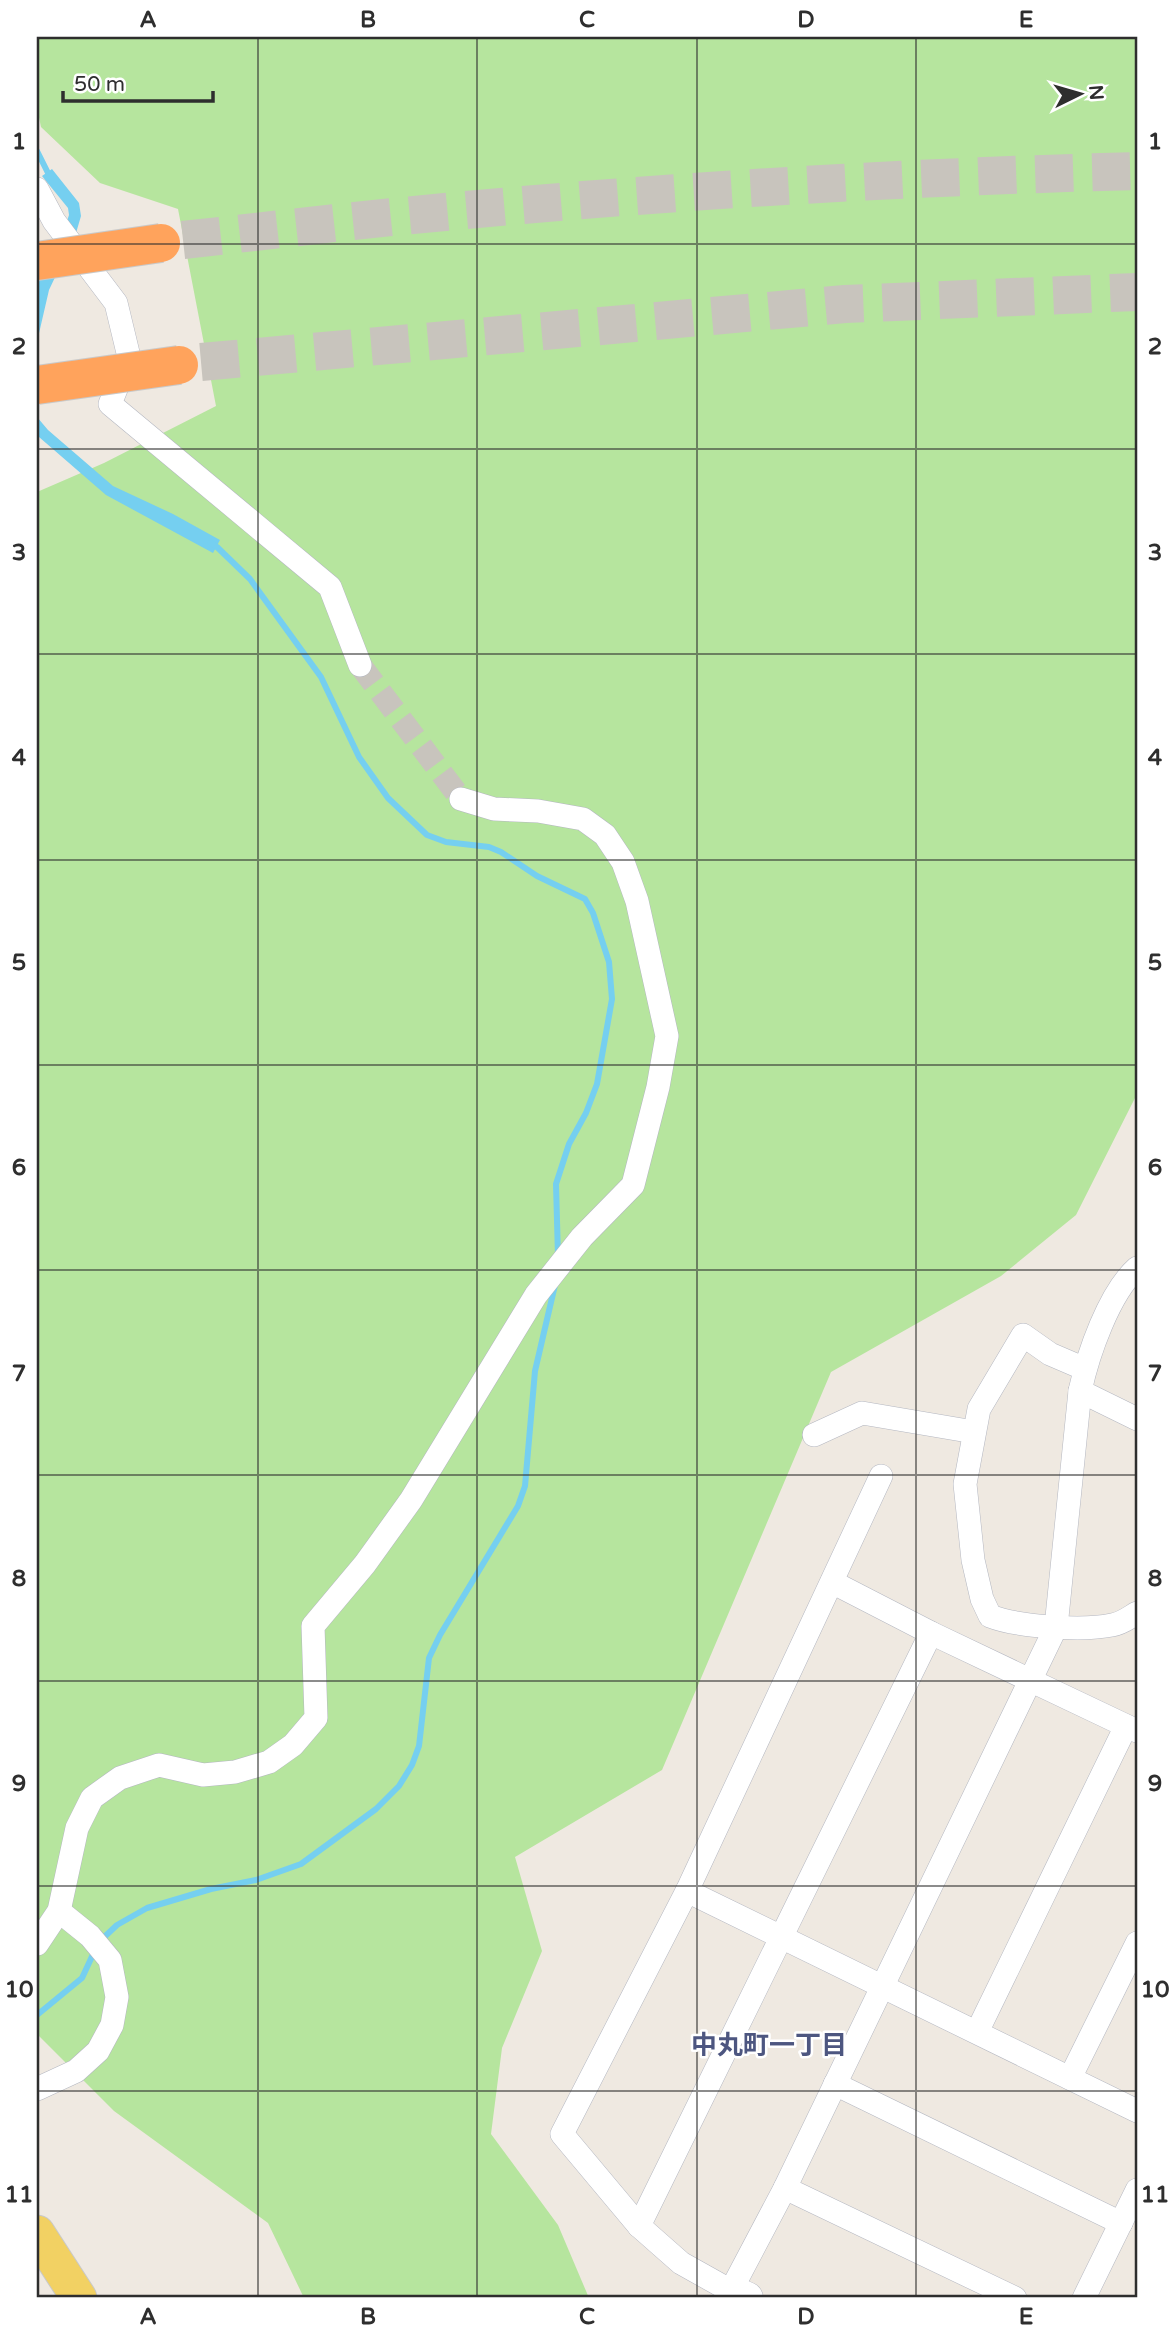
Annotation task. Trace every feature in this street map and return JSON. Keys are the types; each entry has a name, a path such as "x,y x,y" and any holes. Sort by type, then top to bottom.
{"highway":[{"path":"37,261 161,243"},
{"path":"37,385 179,365"}],"main road":[{"path":"37,2233 79,2298"}],"street":[{"path":"37,189 54,221 116,303 129,357 110,404 330,587 359,664"},
{"path":"37,1944 59,1911 77,1828 92,1798 120,1778 159,1765 202,1775 235,1772 269,1762 293,1745 316,1718 313,1626 365,1564 411,1500 536,1295 582,1237 633,1185 658,1087 667,1036 640,913 623,862 605,835 583,819 538,811 494,809 461,799"},
{"path":"881,1476 687,1891 562,2134 639,2226 681,2263 735,2296 1056,1627 1083,1380 1118,1289 1137,1268"},
{"path":"1137,1419 1023,1335 979,1409 965,1484 973,1560 982,1599 990,1616 1004,1621 1056,1627 1114,1625 1137,1613"},
{"path":"814,1435 862,1413 975,1433"},
{"path":"832,1582 931,1633 1132,1729 977,2032"},
{"path":"639,2226 931,1633"},
{"path":"687,1891 1137,2111"},
{"path":"37,2089 76,2071 98,2051 111,2025 117,1997 110,1960 90,1936 59,1911"},
{"path":"1070,2078 1137,1943"},
{"path":"835,2084 1121,2223"},
{"path":"785,2188 1015,2298"},
{"path":"1084,2298 1137,2190"}],"green space":[{"path":"37,37 1137,37 1137,1094 1076,1215 1001,1276 831,1372 662,1770 515,1857 542,1951 502,2048 491,2134 558,2225 589,2298 304,2298 268,2223 114,2111 37,2034 37,492 104,463 216,406 178,209 100,183 41,127 37,108"}],"water":[{"path":"52,169 79,203 81,216 76,233 49,290 37,342 37,286 69,215 68,208 42,176"},
{"path":"37,417 48,430 113,486 220,540 213,553 106,495 39,437"}],"waterway":[{"path":"37,151 50,177"},
{"path":"211,543 250,579 321,677 359,757 388,798 427,835 446,842 489,847 501,852 537,876 585,899 593,913 609,962 612,999 597,1084 586,1113 569,1144 556,1184 558,1257"},
{"path":"100,1941 117,1925 147,1908 211,1889 256,1880 301,1864 376,1809 399,1786 412,1765 419,1746 429,1658 440,1635 518,1506 525,1486 535,1371 555,1285"},
{"path":"37,2015 82,1978 95,1950"}],"tunnel":[{"path":"183,240 422,214 626,197 882,181 1137,171"},
{"path":"201,362 845,304 1137,292"},
{"path":"360,665 461,799"}],"district":[{"name":"中丸町一丁目","path":"769,2045"}]}
